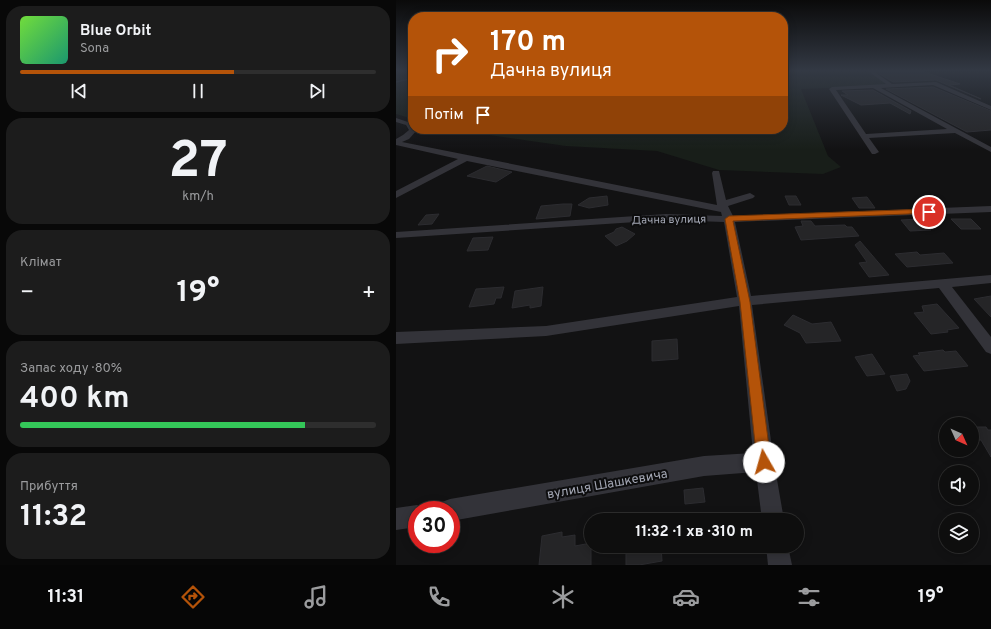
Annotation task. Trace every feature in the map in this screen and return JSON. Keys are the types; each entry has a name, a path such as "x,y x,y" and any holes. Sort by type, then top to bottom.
{"street":[{"path":"838,97 875,152"},
{"path":"893,97 991,150"},
{"path":"967,97 991,108"},
{"path":"396,120 408,124"},
{"path":"864,136 955,131"},
{"path":"396,142 409,134"},
{"path":"396,142 723,213"},
{"path":"396,195 466,158"},
{"path":"456,164 475,167"},
{"path":"516,173 688,208 723,213 750,196"},
{"path":"716,174 723,213 745,302 764,462 772,513"},
{"name":"Дачна вулиця","path":"396,235 723,213 991,209"},
{"path":"396,338 546,331 721,303 991,279"},
{"path":"943,284 991,348"},
{"name":"вулиця Шашкевича","path":"460,508 704,466 764,462"},
{"path":"396,519 408,517"},
{"path":"778,553 780,565"}],"shaded area":[{"path":"396,97 408,97 408,118 396,114"},
{"path":"788,97 804,97 828,156 841,167 823,174 719,170 657,151 566,146 482,134 788,134"}],"building":[{"path":"846,97 886,97 911,111 910,114 890,103 861,105"},
{"path":"902,97 958,97 991,111 991,130 967,132"},
{"path":"487,166 512,172 496,182 467,176"},
{"path":"607,196 608,205 589,208 578,205 589,198"},
{"path":"785,196 796,196 801,205 789,205"},
{"path":"867,197 875,208 859,208 852,198"},
{"path":"572,204 570,216 536,219 541,206"},
{"path":"439,214 432,224 418,225 426,215"},
{"path":"921,219 931,230 910,231 901,220"},
{"path":"951,219 971,219 981,229 961,229"},
{"path":"801,221 811,221 815,226 845,225 847,227 852,227 859,236 801,240 795,227 803,226"},
{"path":"622,227 635,234 627,241 616,246 605,236"},
{"path":"493,237 488,250 467,251 473,238"},
{"path":"860,241 889,275 869,277 859,263 867,262 855,245"},
{"path":"917,252 920,255 944,253 953,263 907,267 895,254"},
{"path":"504,287 501,298 496,298 494,304 469,307 476,289"},
{"path":"543,287 541,306 530,308 530,305 512,308 515,291"},
{"path":"991,296 991,317 974,299"},
{"path":"937,304 959,328 947,330 948,332 931,334 914,313 924,312 922,306"},
{"path":"793,315 812,324 831,322 841,341 806,343 800,333 784,325"},
{"path":"677,339 678,359 652,361 652,341"},
{"path":"943,350 945,352 956,351 968,366 924,371 913,356 920,355 918,353"},
{"path":"872,354 885,374 867,376 855,357"},
{"path":"907,374 910,381 906,389 897,391 890,376"},
{"path":"979,427 986,427 988,430 991,430 991,457 981,440 979,440"},
{"path":"703,488 705,502 685,504 684,490"},
{"path":"562,532 562,537 575,535 575,546 584,544 584,553 591,553 591,565 539,565 542,536"},
{"path":"626,553 661,553 662,561 639,565 626,565"}],"route":[{"path":"764,462 745,302 729,219 929,212"}]}
